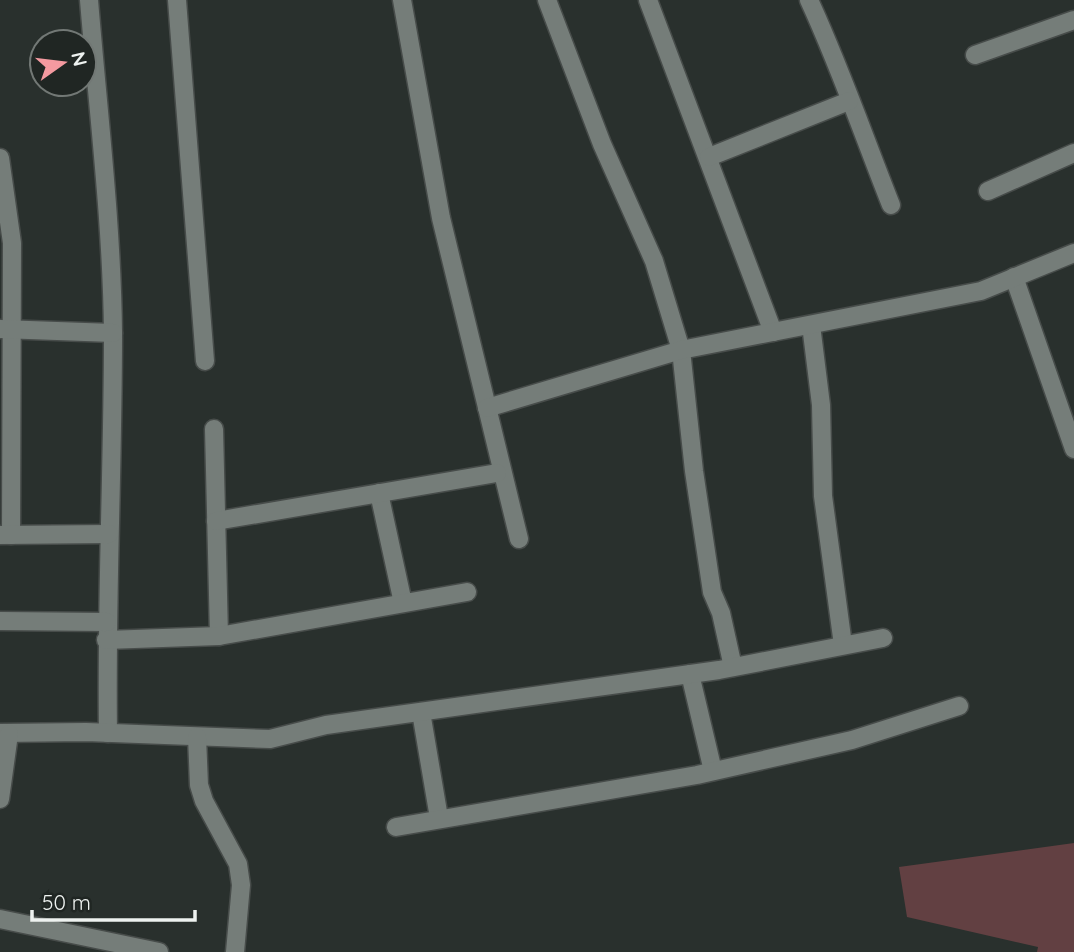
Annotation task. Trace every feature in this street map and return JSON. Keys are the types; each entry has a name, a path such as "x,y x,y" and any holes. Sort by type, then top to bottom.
{"street":[{"path":"89,0 107,209 113,333 106,631 108,733"},
{"path":"177,0 205,361"},
{"path":"402,0 441,218 519,539"},
{"path":"547,0 602,144 654,261 681,350 694,471 712,592 721,613 733,667"},
{"path":"648,0 773,332"},
{"path":"809,0 841,70 849,101 891,205"},
{"path":"975,55 1074,20"},
{"path":"709,157 849,101"},
{"path":"988,191 1074,153"},
{"path":"0,158 12,243 5,329 6,535 109,534"},
{"path":"487,408 681,350 981,291 1074,253"},
{"path":"1014,277 1074,449"},
{"path":"811,325 821,405 823,496 844,645"},
{"path":"5,329 113,333"},
{"path":"214,429 219,636"},
{"path":"216,521 497,473"},
{"path":"379,493 403,603"},
{"path":"0,621 106,631 219,636 467,592"},
{"path":"0,799 4,734 108,733 270,739 326,725 690,674 883,638"},
{"path":"690,674 713,771"},
{"path":"396,827 713,771 852,740 959,706"},
{"path":"421,712 439,818"},
{"path":"197,737 199,785 204,801 238,864 241,885 235,952"},
{"path":"0,919 159,952"}],"shaded area":[{"path":"1074,843 1074,952 1037,952 1038,947 907,917 899,867"}]}
